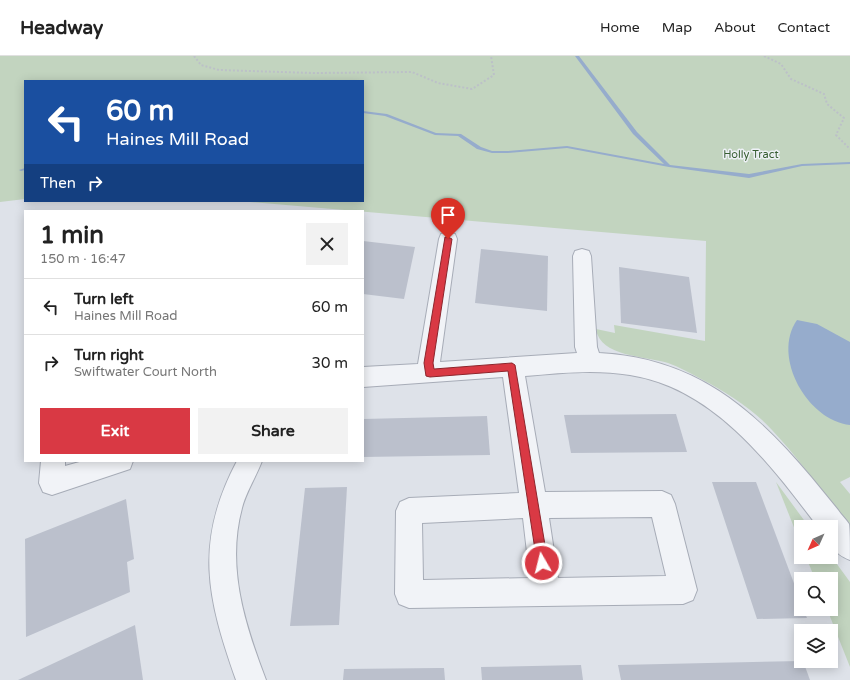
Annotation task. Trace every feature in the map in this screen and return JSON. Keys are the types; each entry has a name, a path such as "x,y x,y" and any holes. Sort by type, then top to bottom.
{"street":[{"path":"430,373 429,363 448,239"},
{"path":"582,256 586,347 591,362"},
{"path":"364,378 591,362 613,363 654,370 700,390 725,407 771,449 850,546"},
{"path":"512,367 546,592"},
{"path":"53,462 52,483 118,462"},
{"path":"247,462 229,509 224,531 223,557 224,579 228,604 252,680"},
{"path":"662,504 683,590 546,592 409,594 409,511 534,505 662,504"}],"path":[{"path":"194,56 201,65 219,70 314,73 412,72 438,83 472,88 494,75 491,56"},
{"path":"764,56 780,64 792,79 824,94 827,104 844,118 836,135 850,149"}],"green space":[{"name":"Holly Tract","path":"0,56 850,56 850,477 840,482 850,494 850,527 782,441 765,422 748,408 720,390 680,368 668,363 625,354 606,345 599,338 596,329 615,333 614,325 705,341 706,241 364,212 364,210 343,210 250,202 364,202 364,80 24,80 24,199 0,202"},
{"path":"776,482 804,520 794,520 794,527"},
{"path":"809,564 837,564 850,582 850,667 838,637 838,624 833,624 830,616 838,616 838,572 812,572"}],"water":[{"path":"797,320 817,324 850,342 850,425 835,421 820,412 808,400 798,385 791,368 788,351 790,335"}],"building":[{"path":"364,241 415,247 404,299 364,294"},
{"path":"481,249 548,256 547,311 475,303"},
{"path":"619,267 689,277 697,333 621,323"},
{"path":"676,414 687,452 571,453 564,415"},
{"path":"487,416 490,455 364,457 364,419"},
{"path":"712,482 756,482 794,583 794,616 806,616 807,618 757,619"},
{"path":"347,487 339,625 290,626 305,488"},
{"path":"126,499 134,559 127,562 130,592 26,637 25,539"},
{"path":"135,625 143,680 18,680"},
{"path":"794,661 794,668 806,668 810,680 621,680 618,665"},
{"path":"581,665 583,680 482,680 481,667"},
{"path":"444,668 445,680 343,680 344,669"}],"waterway":[{"path":"577,56 635,133 669,166"},
{"path":"364,112 386,115 435,134 459,135 479,148 492,152 567,147 669,166"},
{"path":"669,166 749,176 802,165 850,163"}],"route":[{"path":"448,239 429,363 430,373 512,367 542,563"}]}
